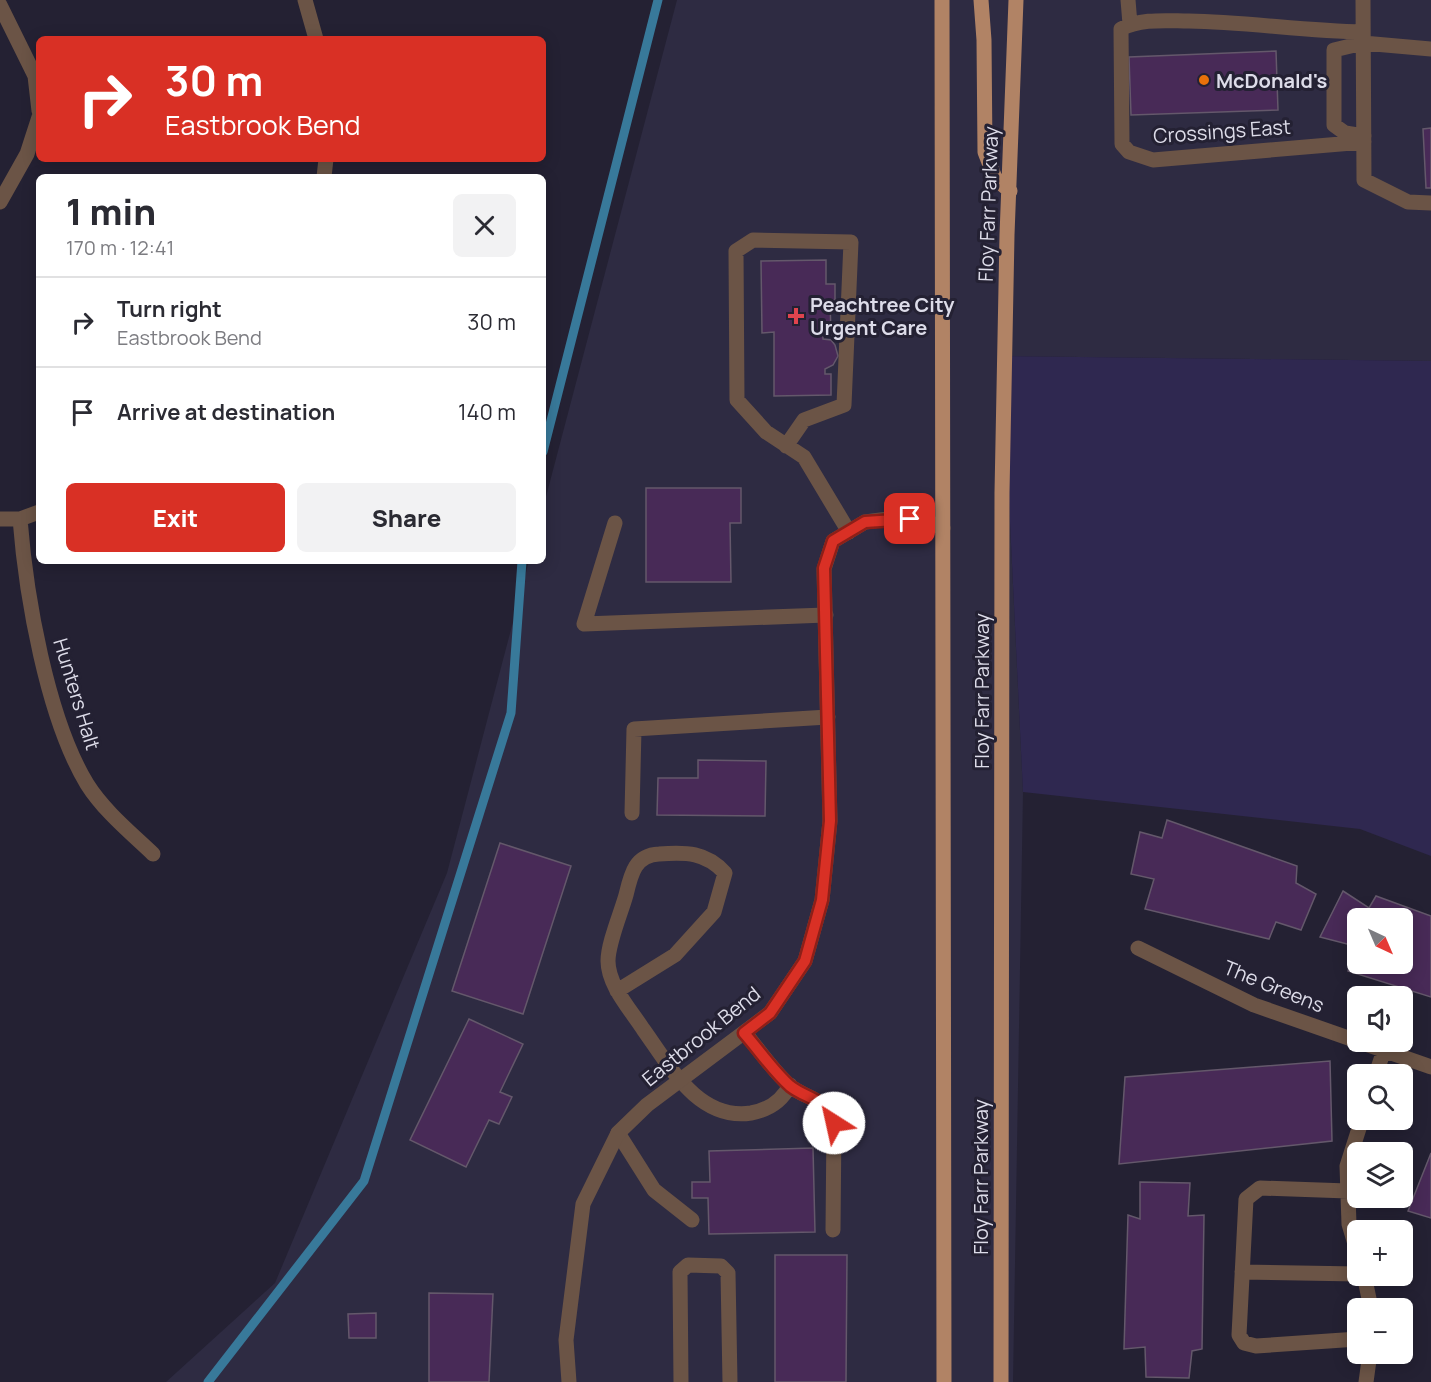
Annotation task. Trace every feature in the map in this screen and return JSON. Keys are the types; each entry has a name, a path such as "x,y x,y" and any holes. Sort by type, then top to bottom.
{"main road":[{"name":"Floy Farr Parkway","path":"942,0 944,1382"},
{"path":"981,0 984,40 984,153 995,178 1010,191"},
{"name":"Floy Farr Parkway","path":"1001,1382 1002,493 1016,0"}],"street":[{"path":"305,0 315,36"},
{"path":"1128,0 1130,24 1155,21 1244,22 1327,31 1431,49"},
{"path":"1363,0 1364,180 1408,202 1431,204"},
{"path":"0,5 35,76 36,85"},
{"name":"Crossings East","path":"1130,24 1121,29 1122,144 1129,152 1153,160 1364,139"},
{"path":"1363,37 1334,50 1334,125 1345,133 1364,139"},
{"path":"0,202 27,154 36,126"},
{"path":"786,446 804,420 843,405 851,242 753,240 736,251 738,400 765,432 786,446 804,457 849,532"},
{"path":"0,519 20,519 36,513"},
{"name":"Eastbrook Bend","path":"569,1382 567,1340 583,1204 618,1133 647,1106 770,1013 805,961 822,900 830,821 824,568 833,541 865,522 896,518 924,520 943,528"},
{"name":"Hunters Halt","path":"20,519 24,573 40,646 56,709 72,756 88,785 153,854"},
{"path":"615,523 584,624 826,615"},
{"path":"632,813 634,729 828,717"},
{"path":"617,991 675,956 714,912 725,873 713,860 682,852 648,854 633,867 608,961 617,991 680,1081 703,1102 731,1114 757,1112 774,1105 790,1085"},
{"name":"The Greens","path":"1138,948 1254,1005 1347,1037"},
{"path":"744,1033 790,1085 802,1094 821,1101 832,1114 834,1123 833,1230"},
{"name":"The Greens","path":"1390,1052 1431,1067"},
{"path":"618,1133 654,1190 692,1220"},
{"path":"1347,1191 1260,1188 1246,1199 1239,1335 1244,1343 1256,1346 1347,1341"},
{"path":"681,1382 680,1272 688,1265 721,1266 728,1274 730,1382"},
{"path":"1242,1272 1347,1274"},
{"path":"1366,1382 1368,1364"}],"shaded area":[{"path":"677,0 1431,0 1431,361 1002,356 1023,792 1013,1382 166,1382 275,1283 447,873 528,564 546,564 546,497"},
{"path":"1002,356 1431,361 1431,856 1360,829 1023,792"}],"building":[{"path":"1276,51 1278,110 1131,115 1129,57"},
{"path":"1431,128 1431,188 1426,188 1423,129"},
{"name":"Peachtree City Urgent Care","path":"826,260 826,284 835,284 835,300 830,301 831,335 823,335 823,339 831,340 838,356 833,365 825,369 825,374 831,374 831,395 774,396 774,332 762,333 761,261"},
{"path":"646,488 741,488 741,523 730,523 731,582 646,582"},
{"path":"698,760 766,761 765,816 657,815 658,778 698,778"},
{"path":"1167,820 1297,866 1296,883 1316,894 1301,930 1276,922 1269,939 1145,909 1154,879 1131,874 1140,832 1162,838"},
{"path":"500,843 571,866 523,1014 452,991"},
{"path":"1343,891 1369,908 1347,908 1347,944 1320,937"},
{"path":"1376,896 1409,908 1369,908"},
{"path":"1413,909 1431,916 1431,997 1413,991 1413,986 1396,986 1358,974 1413,974"},
{"path":"469,1019 523,1044 500,1092 512,1097 499,1124 489,1120 466,1167 410,1140"},
{"path":"1330,1061 1332,1141 1119,1164 1125,1077"},
{"path":"813,1148 815,1232 709,1234 708,1198 692,1198 692,1182 710,1182 709,1151"},
{"path":"1431,1153 1431,1218 1408,1211 1409,1208 1413,1208 1413,1198"},
{"path":"1140,1182 1190,1183 1188,1216 1204,1215 1202,1349 1192,1351 1189,1378 1146,1377 1145,1347 1124,1349 1128,1215 1140,1219"},
{"path":"775,1255 847,1255 846,1382 775,1382"},
{"path":"429,1293 493,1294 489,1382 429,1382"},
{"path":"376,1313 376,1338 349,1338 348,1314"}],"waterway":[{"path":"546,440 658,0"},
{"path":"208,1382 364,1181 511,713 522,564"}],"place":[{"name":"McDonald's","path":"1204,80"},
{"name":"Peachtree City Urgent Care","path":"796,316"}],"route":[{"path":"834,1123 827,1107 815,1097 802,1094 790,1085 744,1033 770,1013 805,961 822,900 830,821 824,568 833,541 865,522 896,518 910,519"}]}
